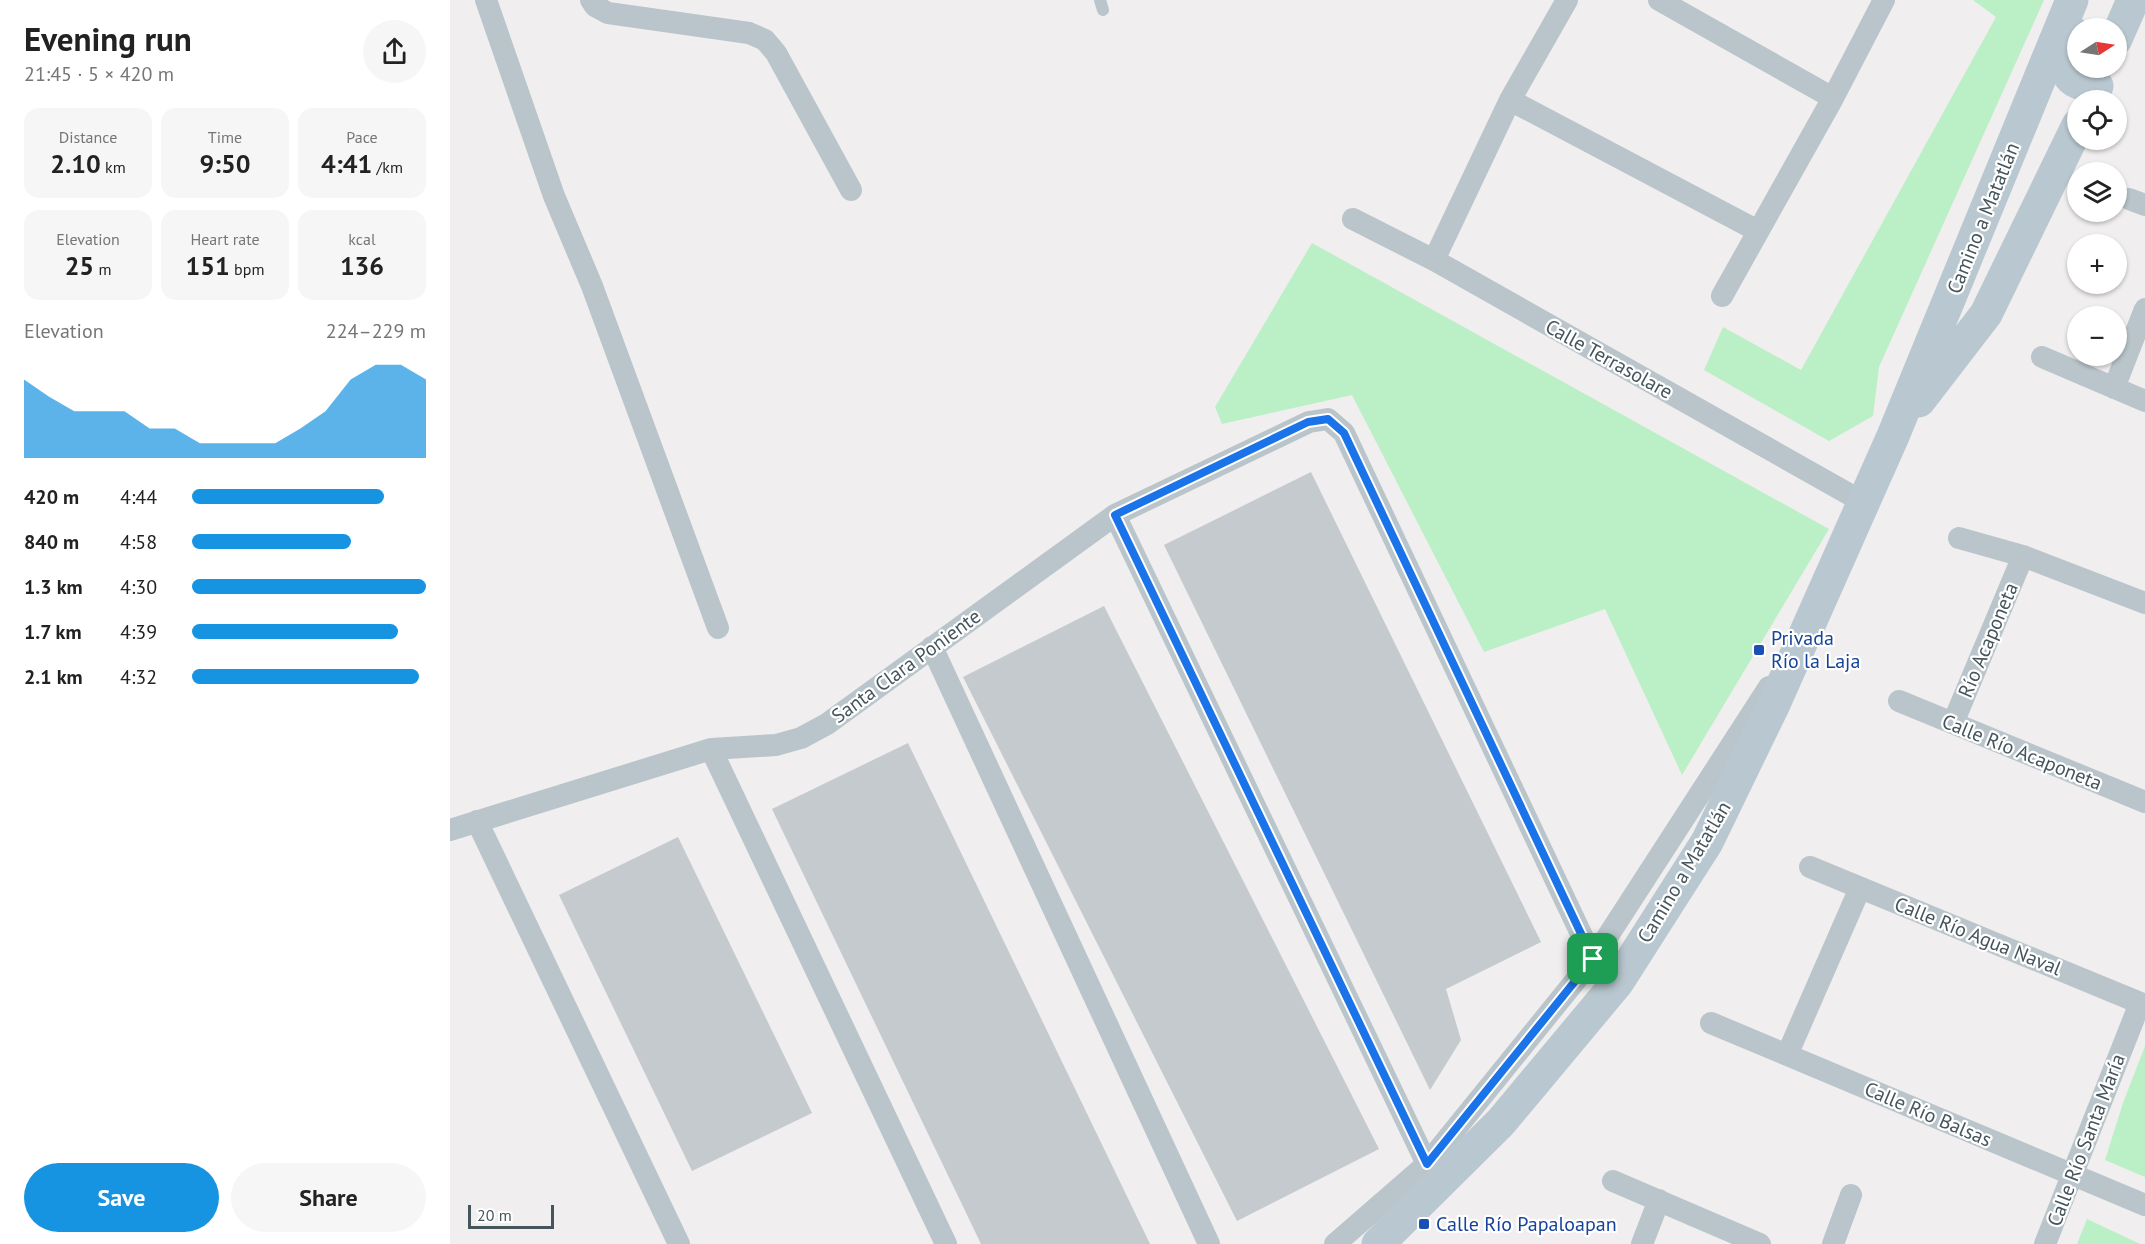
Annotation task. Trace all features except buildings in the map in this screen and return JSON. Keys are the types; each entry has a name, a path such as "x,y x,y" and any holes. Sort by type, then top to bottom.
{"street":[{"path":"486,0 554,196 592,286 718,628"},
{"path":"591,0 595,6 608,13 749,33 765,40 776,53 851,190"},
{"path":"1434,260 1510,100 1567,0"},
{"path":"1659,0 1833,98"},
{"path":"1722,296 1833,98 1884,0"},
{"name":"Camino a Matatlán","path":"1378,1244 1501,1122 1617,983 1707,842 1774,704 1893,436 2073,0"},
{"path":"2080,0 2068,42 2064,67 2075,83 2097,85"},
{"path":"2125,18 2133,0"},
{"path":"1510,100 1758,231"},
{"name":"Camino a Matatlán","path":"1893,436 1986,314 2067,148"},
{"name":"Calle Terrasolare","path":"1353,219 1434,260 1863,502"},
{"path":"2114,388 2145,309"},
{"path":"2042,357 2145,401"},
{"name":"Santa Clara Poniente","path":"450,830 711,749 776,746 801,738 827,724 1115,515 1308,422 1328,419 1344,433 1593,959"},
{"path":"1115,515 1427,1164"},
{"name":"Río Acaponeta","path":"1959,537 2023,556 2145,603"},
{"name":"Río Acaponeta","path":"1953,723 2023,556"},
{"path":"1335,1244 1427,1164 1593,959 1750,714 1805,633"},
{"path":"932,647 1209,1244"},
{"name":"Calle Río Acaponeta","path":"1899,701 2145,802"},
{"path":"711,749 946,1244"},
{"path":"477,820 679,1244"},
{"name":"Calle Río Agua Naval","path":"1810,867 2142,1004"},
{"path":"1787,1055 1860,888"},
{"name":"Calle Río Santa María","path":"2045,1244 2142,1004"},
{"name":"Calle Río Balsas","path":"1711,1023 2145,1205"},
{"path":"1612,1181 1760,1244"},
{"path":"1833,1244 1851,1195"},
{"path":"1642,1244 1659,1200"}],"green space":[{"path":"1973,0 2044,0 1879,367 1873,416 1829,441 1704,370 1723,327 1801,370 1996,17"},
{"path":"1312,243 1829,529 1682,775 1605,609 1484,652 1352,395 1222,424 1215,407"},
{"path":"2145,1046 2145,1177 2105,1160 2123,1103"},
{"path":"2087,1219 2140,1244 2077,1244"}],"place":[{"name":"Privada Río la Laja","path":"1759,650"},
{"name":"Calle Río Papaloapan","path":"1424,1224"}],"route":[{"path":"1328,419 1344,433 1593,959 1427,1164 1115,515 1308,422 1328,419"}]}
